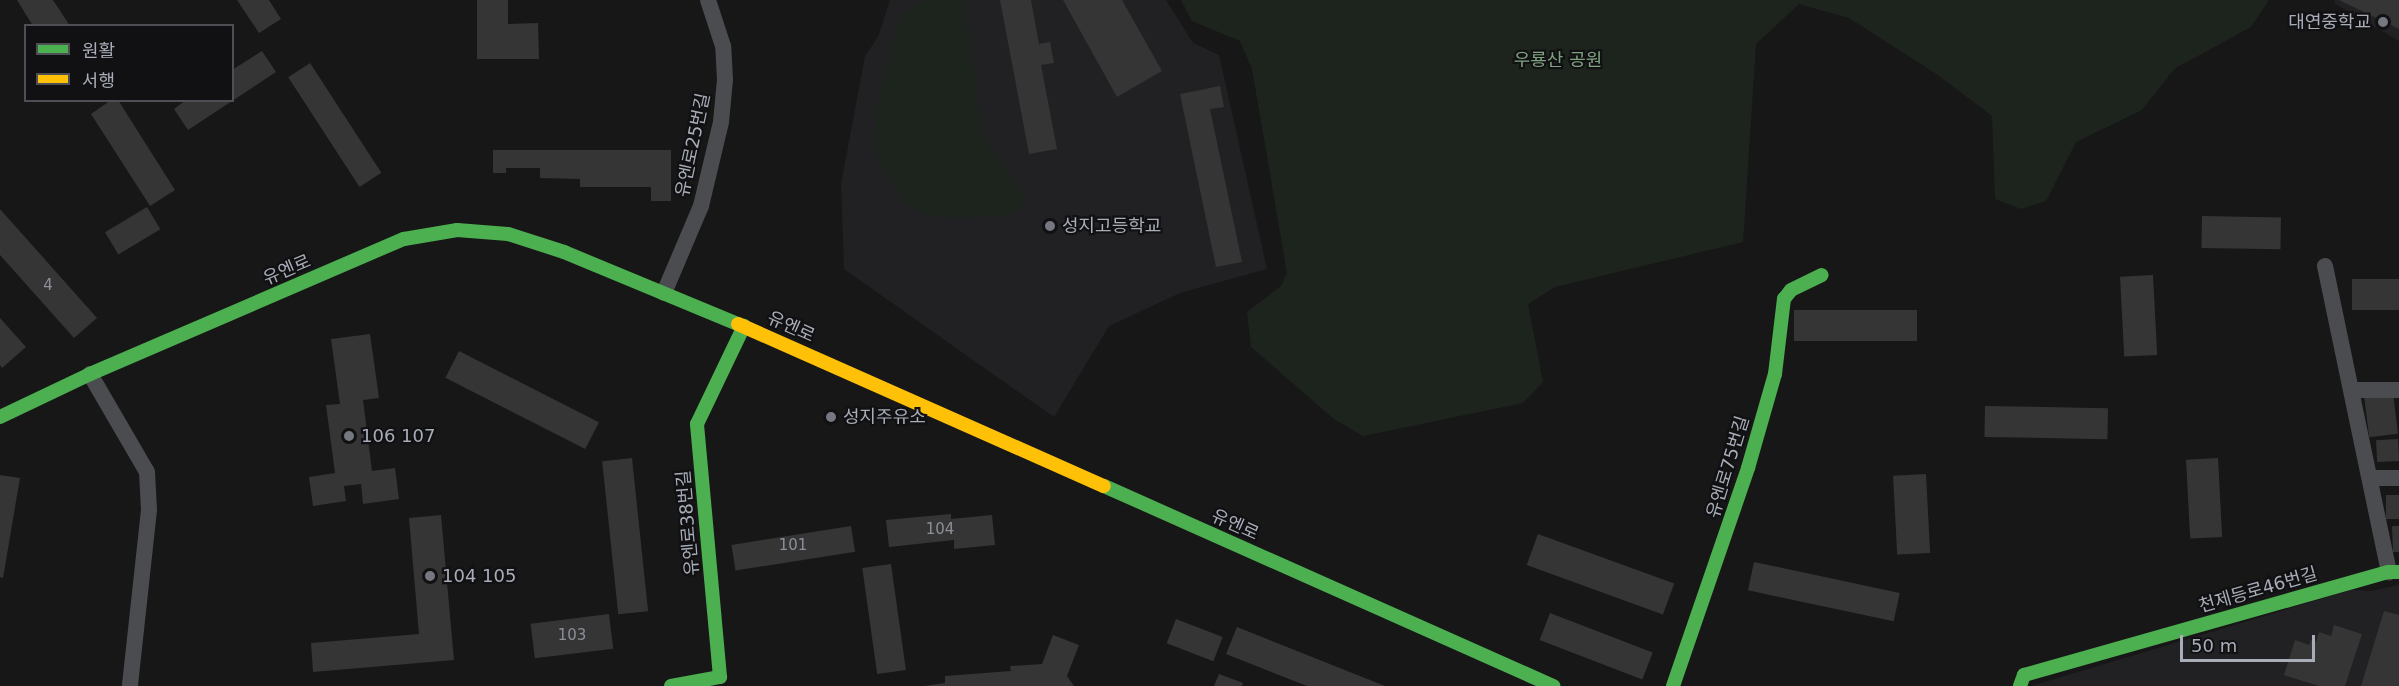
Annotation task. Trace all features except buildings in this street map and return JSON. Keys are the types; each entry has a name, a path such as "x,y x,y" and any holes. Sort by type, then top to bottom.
{"main road":[{"name":"유엔로","path":"0,417 90,374 404,239 457,230 508,234 564,252 744,326 1554,686"},
{"name":"유엔로75번길","path":"1673,686 1751,457 1775,374 1784,299 1791,290 1822,275"},
{"name":"유엔로38번길","path":"671,686 720,677 697,424 744,326"},
{"name":"천제등로46번길","path":"2022,680 2394,572"}],"street":[{"name":"유엔로25번길","path":"664,293 701,206 721,122 725,80 723,46 708,0"},
{"path":"2325,266 2370,478 2394,572"},
{"path":"90,374 147,472 149,510 130,686"},
{"path":"2353,390 2399,390"},
{"path":"2370,478 2399,478"}],"shaded area":[{"name":"성지고등학교","path":"890,0 1166,0 1193,43 1219,55 1267,269 1180,293 1109,326 1054,417 844,269 841,184 865,56 878,37"},
{"name":"대연중학교","path":"2335,0 2399,0 2399,41 2334,3"},
{"path":"2399,585 2399,686 2031,686 2351,590 2371,591"}],"green space":[{"path":"923,0 964,0 983,138 1028,201 1005,215 960,218 926,215 904,204 874,150 877,105 899,20"},
{"name":"우룡산 공원","path":"1181,0 2269,0 2251,27 2174,69 2142,110 2076,142 2046,201 2021,209 1995,199 1992,116 1935,73 1849,18 1799,4 1756,44 1743,242 1555,287 1528,304 1543,382 1523,403 1363,436 1334,419 1251,347 1247,312 1281,286 1287,273 1252,69 1240,41 1192,21"}],"traffic: fast":[{"path":"0,417 90,374 404,239 457,230 508,234 564,252 738,324"},
{"path":"1673,686 1748,468 1775,374 1784,299 1791,290 1822,275"},
{"path":"671,686 720,677 697,424 744,326"},
{"path":"1104,486 1554,686"},
{"path":"2020,686 2024,675 2389,572 2399,572"}],"traffic: slow":[{"path":"738,324 1104,486"}],"place":[{"name":"대연중학교","path":"2383,22"},
{"name":"성지고등학교","path":"1050,226"},
{"name":"성지주유소","path":"831,417"},
{"name":"106 107","path":"349,436"},
{"name":"104 105","path":"430,576"}]}
